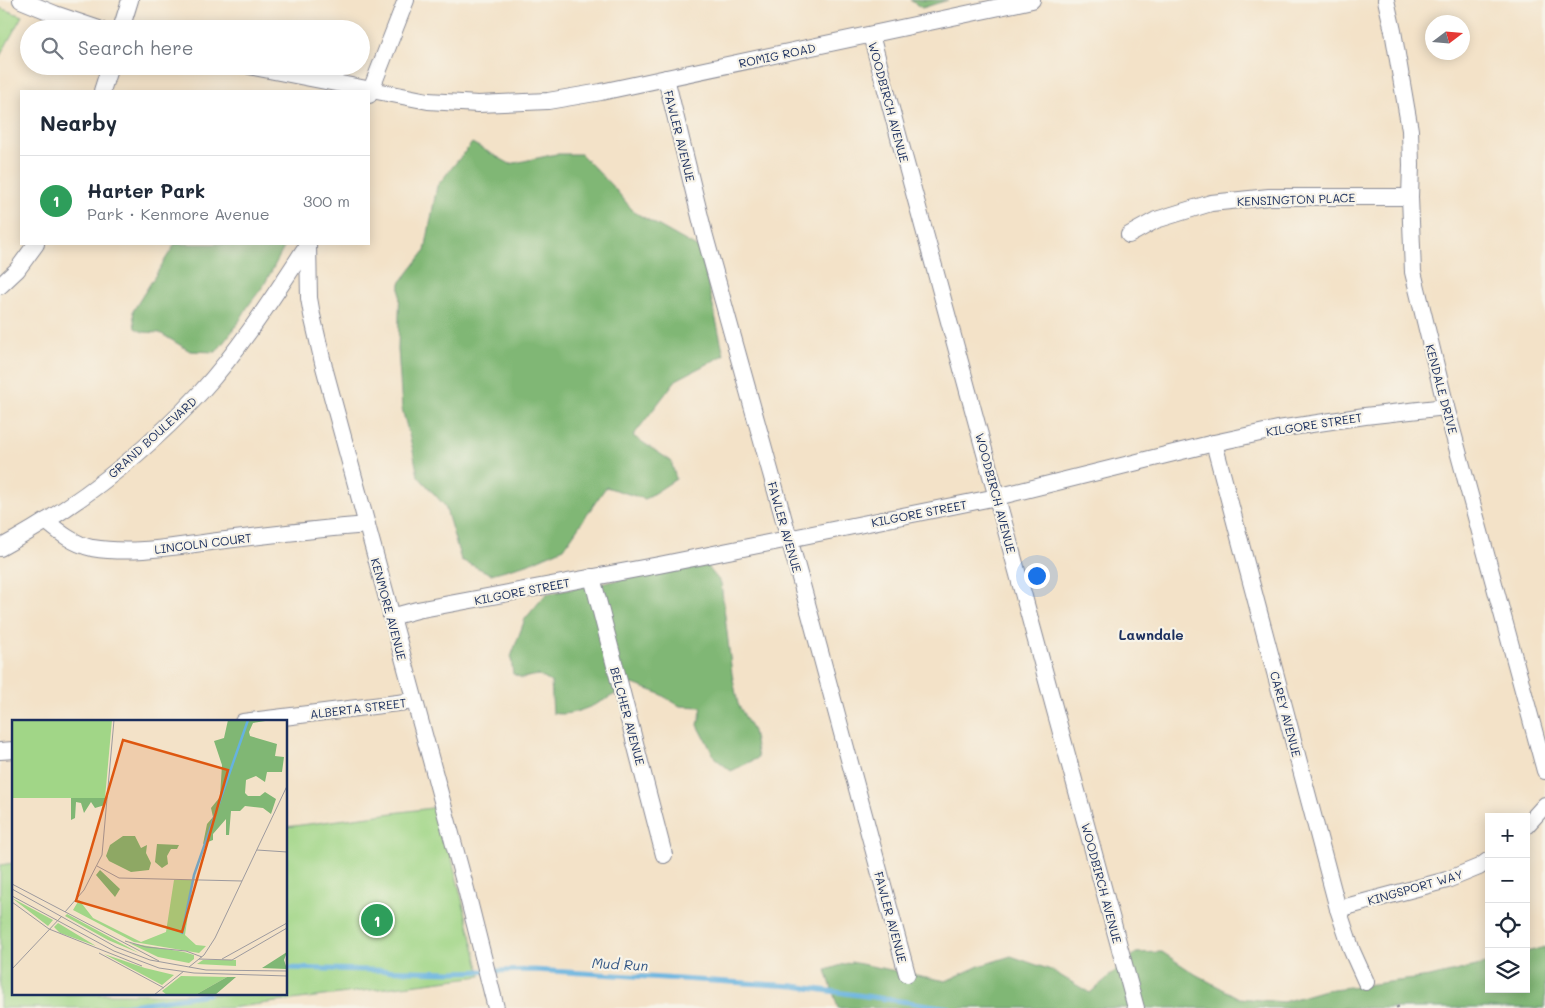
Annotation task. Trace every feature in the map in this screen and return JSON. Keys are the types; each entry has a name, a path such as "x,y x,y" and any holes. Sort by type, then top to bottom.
{"street":[{"path":"21,0 73,20"},
{"path":"124,20 130,0"},
{"path":"370,92 406,0"},
{"name":"ROMIG ROAD","path":"370,92 428,101 478,104 548,101 601,92 1032,0"},
{"name":"KENDALE DRIVE","path":"1386,0 1410,130 1413,272 1446,407 1545,771"},
{"name":"WOODBIRCH AVENUE","path":"871,35 1136,1007"},
{"path":"102,90 107,75"},
{"name":"ROMIG ROAD","path":"291,75 361,90"},
{"name":"FAWLER AVENUE","path":"666,78 704,233 907,974"},
{"name":"KENSINGTON PLACE","path":"1129,235 1156,220 1211,203 1269,197 1410,197"},
{"path":"0,286 17,270 35,245"},
{"name":"GRAND BOULEVARD","path":"0,548 46,522 128,462 172,422 201,392 237,348 307,245"},
{"name":"KENMORE AVENUE","path":"308,245 309,298 312,315 496,1008"},
{"name":"KILGORE STREET","path":"391,617 417,610 592,578 996,497 1214,443 1288,428 1365,416 1446,407"},
{"name":"CAREY AVENUE","path":"1214,443 1338,909 1348,941 1366,982"},
{"name":"LINCOLN COURT","path":"46,522 76,542 91,547 125,550 145,550 306,530 367,525"},
{"name":"BELCHER AVENUE","path":"592,578 664,855"},
{"name":"ALBERTA STREET","path":"260,720 414,701"},
{"path":"1530,822 1545,805"},
{"name":"KINGSPORT WAY","path":"1338,909 1447,880 1485,862"}],"green space":[{"path":"910,0 948,0 922,8"},
{"path":"0,8 22,16 0,56"},
{"path":"472,143 510,164 556,154 581,154 616,190 634,212 700,249 724,355 676,380 633,436 671,461 676,479 645,499 606,487 564,548 527,564 491,574 461,560 445,506 418,476 402,409 398,349 400,283 425,251 437,186"},
{"path":"174,245 285,245 264,285 216,352 190,351 160,333 143,332 135,328 133,311"},
{"path":"707,566 721,583 732,674 738,704 753,731 758,758 731,771 715,758 698,725 702,707 680,706 658,693 633,684 605,700 573,713 553,713 551,682 538,675 522,678 513,674 511,657 525,619 546,594"},
{"path":"439,807 481,976 229,1008 0,1008 0,865 12,863 12,996 288,996 288,827"},
{"path":"1545,947 1545,1008 838,1008 826,970 851,962 946,981 979,966 1011,956 1051,970 1090,993 1136,953 1162,952 1195,974 1239,998 1283,1002 1325,990 1430,977 1485,964 1485,993 1530,993 1530,951"}],"waterway":[{"name":"Mud Run","path":"288,968 452,972 534,970 794,986 950,1008"},
{"name":"Mud Run","path":"109,1008 194,996"}],"place":[{"name":"Harter Park","path":"377,920"}],"district":[{"name":"Lawndale","path":"1151,634"}]}
